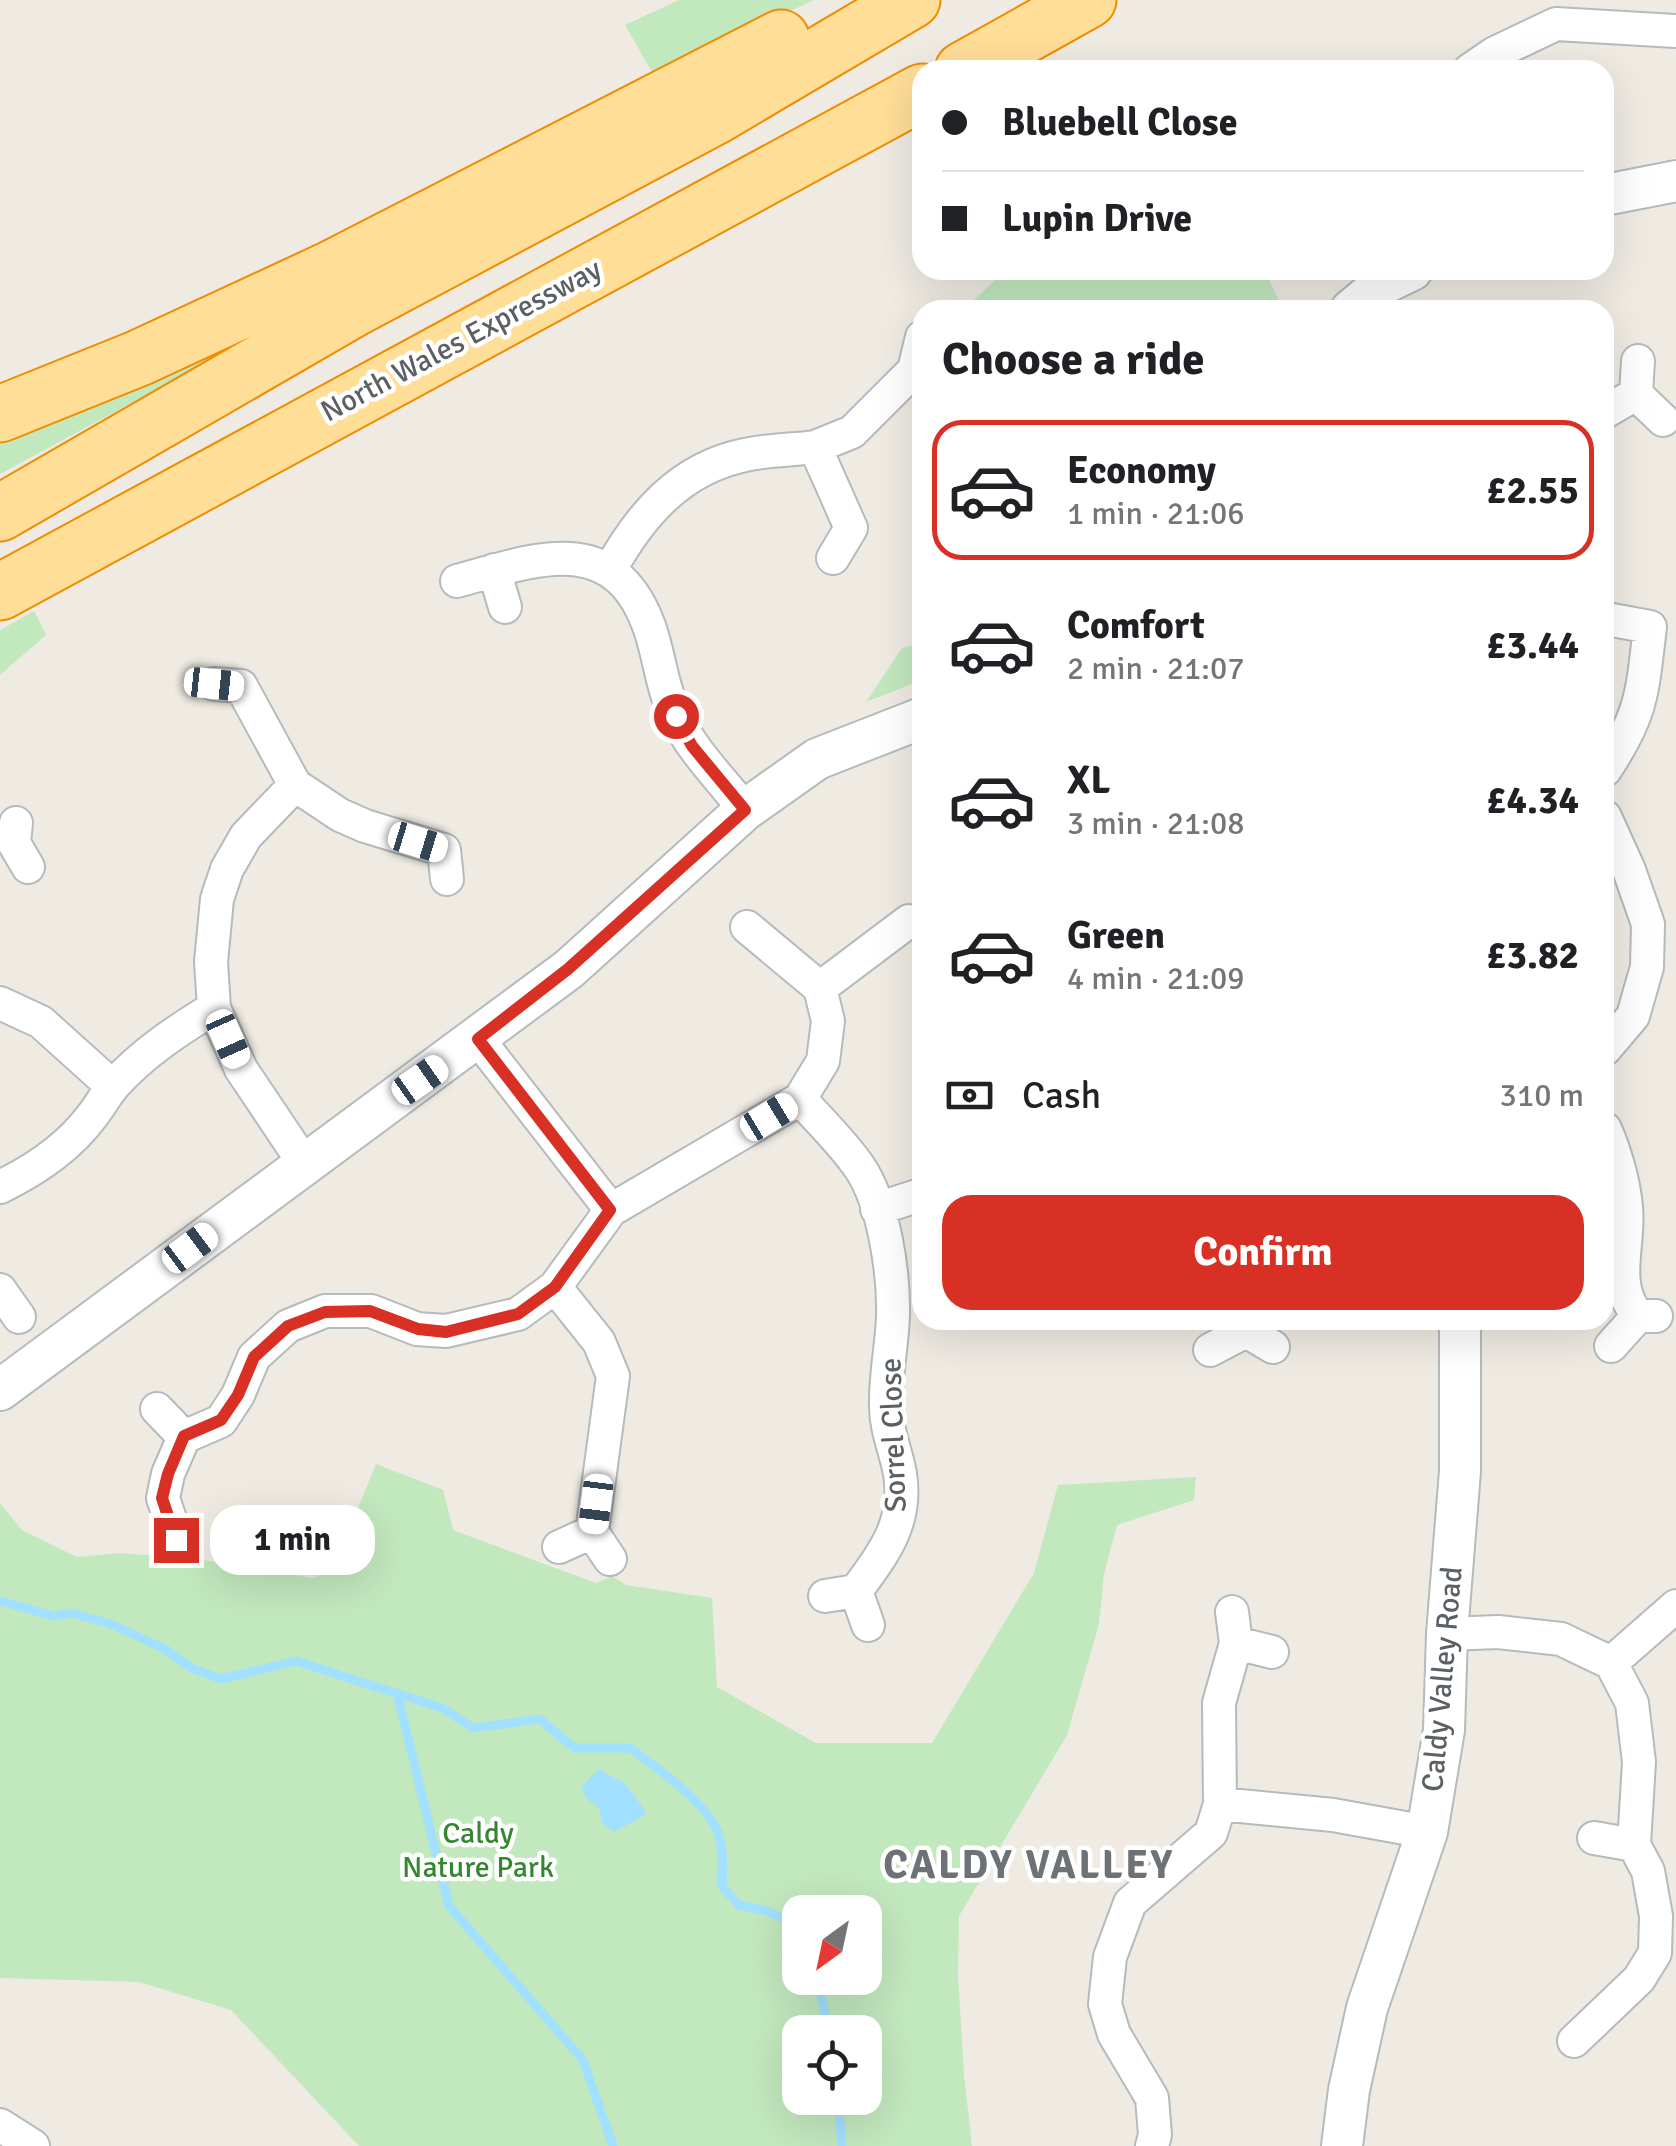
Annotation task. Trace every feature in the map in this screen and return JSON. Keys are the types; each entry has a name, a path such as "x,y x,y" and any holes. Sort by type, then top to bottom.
{"highway":[{"path":"0,414 139,358 331,269 858,0"},
{"path":"0,513 355,308 714,117 912,0"},
{"path":"981,60 1088,0"},
{"name":"North Wales Expressway","path":"0,592 912,97"}],"street":[{"path":"1485,60 1555,12 1676,31"},
{"path":"1614,193 1676,181"},
{"path":"1364,300 1393,280"},
{"path":"1638,361 1636,394 1663,420"},
{"path":"611,568 632,532 662,498 692,474 748,454 815,447 852,432 912,380"},
{"path":"1614,407 1636,394"},
{"path":"815,447 863,532 833,558"},
{"path":"457,581 542,557 611,568 638,598 652,633 665,690 684,732 745,810"},
{"path":"494,570 505,607"},
{"path":"1614,620 1660,617 1639,710 1614,756"},
{"path":"237,678 294,784 340,815 451,856"},
{"path":"0,1390 568,969 745,810 817,759 912,722"},
{"path":"294,784 246,836 227,869 217,899 210,962 214,1008 241,1069 304,1163"},
{"path":"1614,836 1630,870 1648,924 1648,938 1647,967 1633,1016 1614,1038"},
{"path":"820,988 909,922"},
{"path":"176,1540 162,1498 184,1436 221,1420 238,1395 254,1357 288,1326 325,1312 370,1311 418,1329 446,1332 518,1314 555,1287 610,1210 800,1098 823,1061 828,1020 820,988 747,926"},
{"path":"0,1003 41,1022 112,1086"},
{"path":"0,1187 60,1150 90,1119 112,1086 167,1037 214,1008"},
{"path":"478,1039 610,1210"},
{"name":"Sorrel Close","path":"800,1098 862,1170 877,1209 890,1265 893,1316 885,1382 886,1416 900,1476 901,1506 891,1542 840,1594 868,1624"},
{"path":"1611,1346 1647,1316 1627,1303 1622,1276 1626,1207 1614,1162"},
{"path":"877,1209 912,1197"},
{"path":"555,1287 599,1342 612,1376 601,1546 559,1546"},
{"name":"Caldy Valley Road","path":"1342,2146 1348,2090 1367,2008 1427,1832 1444,1730 1460,1471 1460,1330"},
{"path":"1210,1350 1255,1333"},
{"path":"157,1408 184,1436"},
{"path":"1611,1663 1676,1606"},
{"path":"1152,2146 1156,2135 1152,2098 1114,2034 1105,2004 1110,1957 1130,1903 1211,1833 1220,1804 1219,1703 1234,1628 1272,1652"},
{"path":"1447,1634 1498,1632 1561,1639 1611,1663 1632,1703 1640,1762 1634,1844 1648,1872 1656,1916 1655,1952 1639,1979 1574,2041"},
{"path":"1220,1804 1333,1815 1427,1832"},
{"path":"1594,1838 1634,1844"},
{"path":"0,2124 33,2146"}],"green space":[{"path":"679,0 814,0 653,74 625,25"},
{"path":"995,280 1269,280 1279,300 974,300"},
{"path":"289,318 0,474 0,430"},
{"path":"34,611 46,635 0,675 0,630"},
{"path":"912,646 912,684 866,702 902,648"},
{"name":"Caldy Nature Park","path":"376,1464 443,1490 453,1530 596,1583 612,1576 626,1585 712,1598 717,1687 816,1743 932,1743 1034,1573 1058,1485 1196,1477 1194,1500 1117,1525 1104,1574 1099,1624 1067,1735 959,1916 958,1975 972,2146 359,2146 231,2010 139,1982 0,1978 0,1503 22,1530 77,1557 122,1553 197,1559 313,1578 333,1569"}],"water":[{"path":"599,1769 626,1784 647,1814 614,1832 603,1825 599,1808 587,1799 581,1787"}],"waterway":[{"path":"0,1601 54,1616 71,1613 111,1624 165,1649 191,1668 221,1679 296,1661 442,1708 473,1728 540,1719 574,1748 630,1748 678,1785 711,1819 721,1843 722,1886 739,1905 782,1918"},
{"path":"397,1693 449,1906 583,2060 613,2146"},
{"path":"821,1995 825,2015"},
{"path":"839,2115 842,2146"}],"district":[{"name":"CALDY VALLEY","path":"1029,1864"}],"route":[{"path":"176,1540 162,1498 184,1436 221,1420 238,1395 254,1357 288,1326 325,1312 370,1311 418,1329 446,1332 518,1314 555,1287 610,1210 478,1039 568,969 745,810 692,746 676,716"}]}
